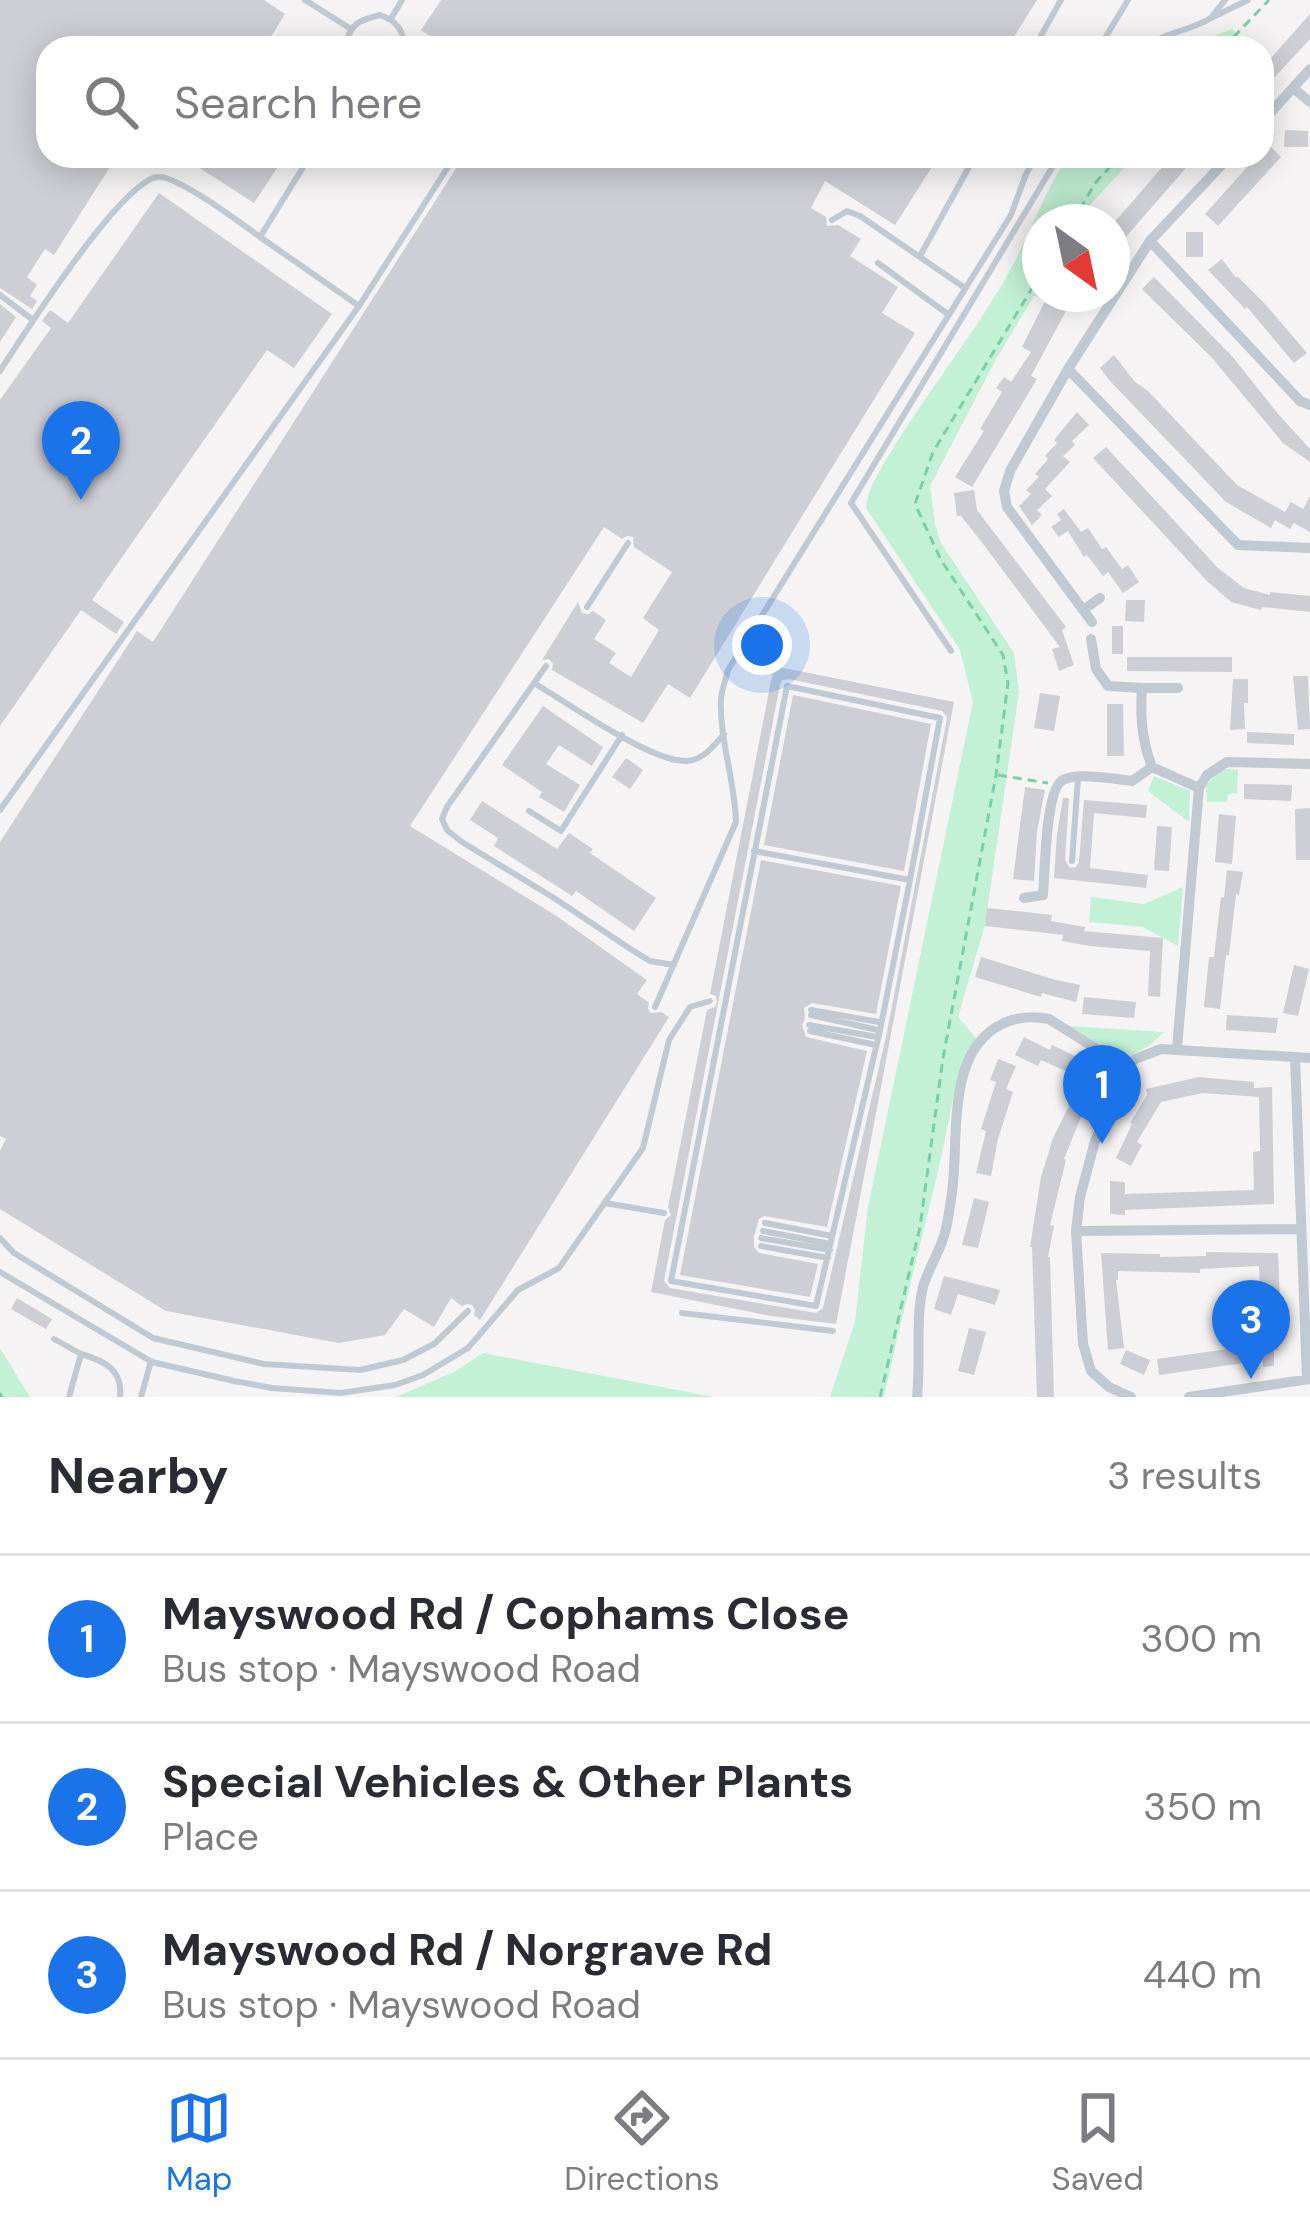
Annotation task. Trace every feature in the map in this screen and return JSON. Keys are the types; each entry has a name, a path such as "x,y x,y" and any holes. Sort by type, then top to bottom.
{"street":[{"path":"1274,109 1310,69"},
{"path":"1293,88 1310,102"},
{"path":"1091,622 1007,507 1004,491 1068,369 1150,241 1219,168"},
{"path":"1150,241 1300,401 1310,405"},
{"path":"1068,369 1238,544 1310,548"},
{"path":"1083,610 1100,598"},
{"path":"1090,639 1096,669 1108,686 1178,688"},
{"path":"1142,688 1143,745 1152,767 1199,788"},
{"path":"1177,1048 1199,788 1227,762 1310,764"},
{"path":"1024,898 1050,897 1049,818 1056,784 1063,779 1103,777 1132,782 1152,767"},
{"path":"917,1397 922,1289 944,1236 956,1165 957,1106 977,1046 999,1025 1038,1016 1127,1068"},
{"path":"1131,1397 1109,1387 1091,1371 1083,1344 1076,1231 1095,1141 1127,1068 1144,1054 1177,1048 1310,1058"},
{"path":"1189,1397 1308,1379 1295,1057"},
{"path":"1076,1231 1299,1229"}],"lane":[{"path":"304,0 351,29"},
{"path":"391,19 403,0"},
{"path":"1041,36 1061,0"},
{"path":"1107,36 1128,0"},
{"path":"1210,17 1225,0"},
{"path":"1163,36 1248,0"},
{"path":"348,36 357,21 380,15 391,19 403,36"},
{"path":"260,237 303,168"},
{"path":"0,810 359,306 447,168"},
{"path":"920,256 968,168"},
{"path":"655,1007 736,821 721,695 728,670 1010,215 1029,168"},
{"path":"951,652 851,503 1051,168"},
{"path":"0,371 114,210 158,177 175,181 359,306"},
{"path":"832,220 847,211 860,215 965,288"},
{"path":"878,263 949,315"},
{"path":"0,295 33,320"},
{"path":"586,607 628,543"},
{"path":"546,666 442,819 447,830 463,842 632,950 650,961 674,965"},
{"path":"534,683 636,745 675,760 691,762 709,752 724,734"},
{"path":"787,686 940,718 910,880 816,1306 671,1281 787,686"},
{"path":"529,811 561,831 622,735"},
{"path":"1072,861 1078,778"},
{"path":"754,851 910,880"},
{"path":"0,1272 151,1361 266,1392 395,1385 468,1348 518,1290 559,1268 644,1148 669,1040 690,1007 710,1001"},
{"path":"878,1034 810,1020 878,1034"},
{"path":"605,1203 664,1213"},
{"path":"830,1247 762,1234 830,1247"},
{"path":"0,1238 14,1253 154,1338 264,1364 360,1370 403,1360 434,1344 468,1311"},
{"path":"682,1313 833,1330"},
{"path":"54,1339 107,1364 122,1382 121,1397"},
{"path":"69,1397 81,1354"},
{"path":"141,1397 151,1361"}],"path":[{"path":"1234,36 1269,0"},
{"path":"1083,204 1109,168"},
{"path":"891,1397 881,1396 920,1227 943,1058 996,775 1008,683 1004,655 941,560 915,504 933,452 1022,304"},
{"path":"996,775 1056,784"}],"green space":[{"path":"1232,29 1239,36 1213,36"},
{"path":"1061,168 1124,168 1091,204 1042,204"},
{"path":"1022,247 1024,312 930,486 941,543 1014,653 1019,692 985,925 958,1017 976,1038 957,1084 884,1397 830,1397 855,1322 868,1207 973,702 960,650 866,508 867,500 892,450"},
{"path":"1226,769 1238,770 1237,793 1228,794 1227,802 1207,802 1206,786"},
{"path":"1154,776 1190,791 1189,822 1148,791"},
{"path":"1183,887 1178,946 1143,927 1089,922 1091,897 1144,904"},
{"path":"1069,1026 1164,1032 1123,1059"},
{"path":"0,1348 30,1397 0,1397"},
{"path":"483,1353 714,1397 396,1397 454,1372"}],"building":[{"path":"0,0 264,0 285,14 271,36 36,36 36,168 109,168 54,255 45,249 27,277 37,285 30,296 37,301 32,309 0,288"},
{"path":"441,0 1037,0 1014,36 430,36 421,30"},
{"path":"1310,14 1310,39 1274,78 1274,54"},
{"path":"1285,130 1308,131 1308,147 1284,147"},
{"path":"200,168 277,168 254,203"},
{"path":"456,168 931,168 895,225 825,181 811,208 826,217 827,226 838,225 861,239 850,256 898,287 882,313 915,333 690,698 668,684 643,723 552,670 549,659 542,660 578,602 582,613 593,611 606,620 594,639 616,653 609,663 631,677 659,630 643,618 672,572 634,547 633,537 622,539 604,527 410,826 555,915 647,980 637,994 649,1003 651,1013 669,1017 480,1320 472,1305 462,1306 451,1298 434,1327 404,1309 385,1335 339,1343 166,1311 0,1209 0,1151 6,1139 0,1136 0,842 137,631 153,642"},
{"path":"1162,168 1186,168 1130,232 1130,204"},
{"path":"1246,168 1271,168 1218,226 1205,214"},
{"path":"159,193 332,314 294,368 267,350 92,600 124,622 116,634 81,610 0,726 0,400 51,328 42,321 50,310 68,323"},
{"path":"1186,232 1203,232 1203,257 1186,257"},
{"path":"1222,259 1307,353 1294,363 1208,270"},
{"path":"1154,277 1232,356 1310,449 1310,462 1283,443 1212,358 1142,289"},
{"path":"0,304 16,317 0,342"},
{"path":"1040,312 1065,312 1031,376 1037,379 972,487 955,477 1002,392 996,388 1004,377 1011,382 1031,352 1022,347"},
{"path":"1114,355 1237,485 1285,512 1291,502 1303,509 1310,496 1310,532 1294,523 1290,529 1275,520 1271,528 1226,502 1100,368"},
{"path":"1077,412 1089,425 1063,456 1070,462 1045,489 1052,496 1037,510 1042,515 1032,525 1019,506 1031,494 1026,490 1039,477 1035,474 1057,443 1054,440"},
{"path":"1106,447 1218,568 1244,588 1270,595 1310,596 1310,612 1261,610 1231,602 1093,458"},
{"path":"974,490 977,510 1066,627 1062,630 1074,665 1059,671 1052,649 1060,647 957,516 954,493"},
{"path":"1064,509 1081,532 1088,528 1102,549 1106,547 1122,569 1128,565 1139,582 1123,593 1108,572 1103,576 1084,557 1068,531 1059,537 1051,527 1061,520 1057,514"},
{"path":"1126,600 1145,600 1144,622 1125,621"},
{"path":"1112,626 1123,626 1123,654 1112,654"},
{"path":"1127,657 1232,657 1232,672 1127,671"},
{"path":"774,666 954,702 836,1324 651,1292 665,1220 671,1215 668,1207 707,1010 717,1002 710,994","holes":["782,680 942,711 947,718 887,1032 823,1308 816,1313 670,1288 664,1281"]},
{"path":"1293,676 1308,676 1310,729 1298,730"},
{"path":"1233,679 1248,679 1245,729 1230,730"},
{"path":"1040,693 1060,696 1054,731 1034,728"},
{"path":"793,695 931,724 904,871 764,845"},
{"path":"1107,704 1123,704 1124,756 1107,756"},
{"path":"543,706 603,747 592,766 559,745 546,764 580,785 564,812 502,765"},
{"path":"1247,732 1294,734 1294,745 1247,743"},
{"path":"626,758 643,770 630,789 612,777"},
{"path":"1244,784 1292,785 1291,801 1244,799"},
{"path":"1025,787 1045,790 1034,881 1013,879"},
{"path":"1063,798 1069,798 1065,860 1070,868 1079,862 1084,800 1147,805 1146,818 1094,813 1090,868 1148,875 1146,888 1054,878"},
{"path":"482,801 557,849 569,833 656,898 634,931 576,891 572,896 494,846 498,838 470,820"},
{"path":"1310,808 1310,860 1296,860 1295,809"},
{"path":"1219,814 1236,816 1232,864 1215,862"},
{"path":"1157,826 1172,827 1169,871 1154,870"},
{"path":"761,860 901,886 876,1014 812,1003 804,1008 806,1037 867,1051 827,1227 764,1216 754,1236 759,1253 818,1264 810,1297 680,1275"},
{"path":"1227,870 1243,872 1220,1009 1204,1007"},
{"path":"987,908 1052,915 1051,921 1085,927 1084,931 1163,938 1160,997 1148,996 1150,951 1090,946 1062,941 1063,935 985,926"},
{"path":"981,957 1080,985 1076,1002 975,977"},
{"path":"1294,965 1309,969 1298,1016 1283,1013"},
{"path":"1084,997 1136,1002 1134,1018 1082,1014"},
{"path":"1227,1015 1278,1018 1276,1033 1226,1030"},
{"path":"1024,1037 1079,1058 1072,1074 1015,1055"},
{"path":"998,1059 1016,1066 1006,1089 1013,1092 991,1176 976,1173 986,1131 981,1129 996,1082 990,1080"},
{"path":"1199,1077 1272,1087 1274,1204 1110,1214 1110,1181 1125,1182 1125,1194 1254,1190 1253,1152 1260,1151 1259,1097 1203,1093 1161,1102 1137,1142 1142,1145 1131,1166 1116,1158 1146,1089"},
{"path":"1080,1084 1092,1089 1064,1159 1050,1225 1054,1226 1048,1257 1054,1397 1037,1397 1030,1247 1041,1177 1053,1138"},
{"path":"974,1198 989,1202 978,1248 962,1245"},
{"path":"1206,1252 1278,1253 1281,1324 1274,1366 1263,1367 1259,1266 1200,1269 1200,1273 1118,1271 1124,1348 1108,1350 1101,1253 1160,1257 1206,1256"},
{"path":"944,1276 1000,1290 995,1305 958,1294 951,1315 934,1309"},
{"path":"17,1298 52,1319 46,1329 11,1309"},
{"path":"969,1328 986,1332 974,1375 958,1371"},
{"path":"1242,1347 1244,1363 1159,1375 1157,1359"},
{"path":"1126,1350 1150,1360 1144,1375 1120,1364"}],"place":[{"name":"Special Vehicles & Other Plants","path":"81,500"},
{"name":"Mayswood Rd / Cophams Close","path":"1102,1144"},
{"name":"Mayswood Rd / Norgrave Rd","path":"1251,1379"}]}
